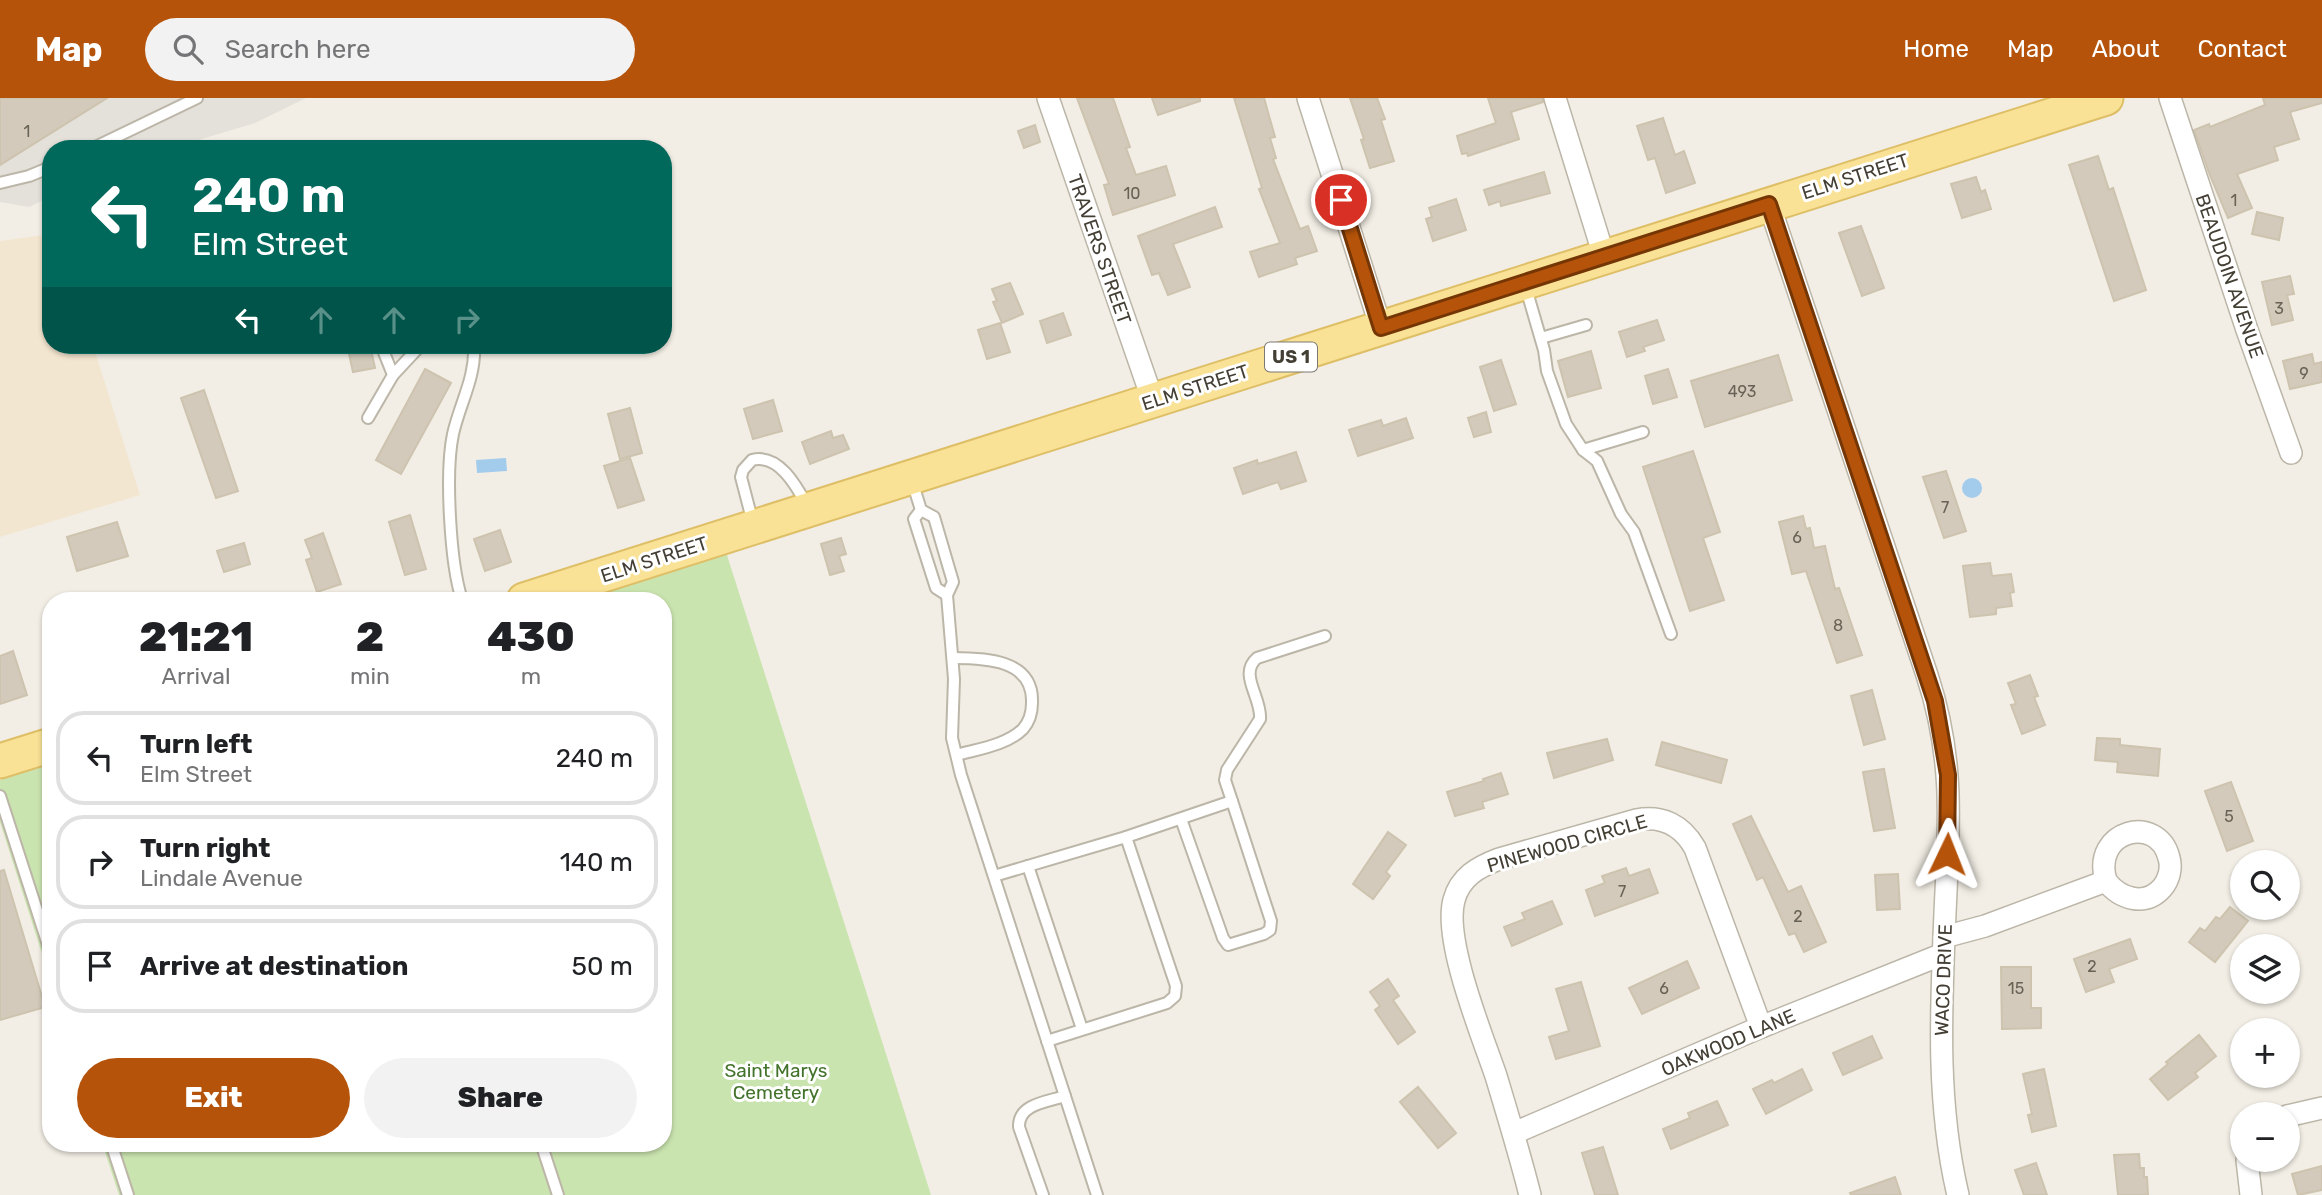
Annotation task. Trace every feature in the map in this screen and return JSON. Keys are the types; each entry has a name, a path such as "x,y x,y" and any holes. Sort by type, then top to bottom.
{"main road":[{"name":"ELM STREET","path":"549,592 2106,98"},
{"path":"0,761 42,748"}],"street":[{"name":"TRAVERS STREET","path":"1048,98 1153,401"},
{"path":"1308,98 1381,328"},
{"path":"1555,98 1604,256"},
{"name":"BEAUDOIN AVENUE","path":"2170,98 2291,453"},
{"name":"WACO DRIVE","path":"1769,204 1935,701 1947,760 1950,799 1941,1043 1947,1141 1958,1195"},
{"name":"PINEWOOD CIRCLE","path":"1530,1195 1514,1133 1452,936 1452,910 1456,892 1462,881 1481,866 1636,820 1656,818 1672,823 1686,835 1695,848 1761,1027"},
{"name":"OAKWOOD LANE","path":"1514,1133 1761,1027 1985,926 2106,881"},
{"path":"2300,1113 2322,1108"},
{"path":"2248,1172 2251,1195"}],"lane":[{"path":"110,140 197,98"},
{"path":"0,183 42,171"},
{"path":"1524,282 1541,338 1547,371 1566,424 1583,450 1597,461 1621,514 1634,533 1671,634"},
{"path":"1541,338 1586,325"},
{"path":"385,354 393,375"},
{"path":"368,418 393,375 413,354"},
{"path":"460,592 453,552 450,449 455,425 471,383 475,354"},
{"path":"1583,450 1643,432"},
{"path":"754,526 741,477 743,470 752,460 765,459 779,467 797,487 809,510"},
{"path":"910,478 921,510 934,517 953,582 947,595 953,658 952,738 1097,1195"},
{"path":"921,510 914,519 936,588 947,595"},
{"path":"1181,819 1223,938 1228,945 1270,930 1271,921 1224,780 1260,719 1261,711 1248,672 1250,664 1257,658 1325,636"},
{"path":"953,658 984,658 1000,662 1017,670 1028,681 1032,694 1032,712 1024,728 1000,742 957,755"},
{"path":"0,796 42,926"},
{"path":"994,876 1126,838 1232,801"},
{"path":"1047,1041 1167,1003 1175,996 1176,986 1126,838"},
{"path":"1028,866 1082,1029"},
{"path":"1043,1195 1019,1127 1019,1117 1023,1110 1065,1096"},
{"path":"114,1152 128,1195"},
{"path":"544,1152 558,1195"}],"shaded area":[{"path":"0,98 306,98 255,123 198,140 42,140 42,200 29,207 0,202"},
{"path":"42,235 42,354 96,354 140,495 0,537 0,241"}],"green space":[{"name":"Saint Marys Cemetery","path":"726,552 931,1195 119,1195 105,1152 672,1152 672,592 597,592"},
{"path":"42,767 42,954 0,822 0,780"}],"water":[{"path":"506,458 507,471 477,473 476,460"},
{"path":"1972,478 1979,481 1982,488 1979,495 1972,498 1965,495 1962,488 1965,481"}],"building":[{"path":"0,98 107,98 0,165"},
{"path":"1077,98 1113,98 1130,147 1126,148 1136,175 1166,166 1175,195 1113,215 1104,185 1109,184"},
{"path":"1152,98 1200,98 1200,101 1158,115"},
{"path":"1234,98 1264,98 1275,137 1270,138 1276,158 1273,159 1300,229 1308,226 1317,251 1295,258 1297,264 1259,277 1250,252 1280,243 1259,189 1262,188"},
{"path":"1350,98 1377,98 1385,119 1381,120 1394,161 1370,168 1361,140 1364,139"},
{"path":"1488,98 1542,98 1543,102 1511,112 1519,139 1468,156 1467,153 1462,154 1457,136 1496,123"},
{"path":"2263,98 2322,98 2322,103 2290,112 2299,139 2274,147 2278,160 2237,174 2252,208 2228,218 2194,130 2209,124 2210,127 2265,105"},
{"path":"1663,118 1675,155 1684,151 1695,183 1666,193 1655,158 1648,160 1637,126"},
{"path":"1035,125 1040,142 1024,148 1018,131"},
{"path":"2098,156 2109,190 2113,188 2146,290 2114,301 2069,165"},
{"path":"1544,172 1550,193 1501,206 1500,201 1489,205 1484,190"},
{"path":"1976,177 1981,192 1985,190 1991,209 1962,218 1951,184"},
{"path":"1456,199 1466,230 1433,241 1426,219 1432,217 1429,208"},
{"path":"1215,207 1222,227 1173,244 1190,287 1168,295 1159,273 1152,275 1138,236"},
{"path":"2257,212 2283,218 2279,240 2252,234"},
{"path":"1861,226 1884,288 1862,296 1839,233"},
{"path":"2290,276 2294,294 2287,295 2293,320 2272,325 2262,282"},
{"path":"1010,283 1023,314 1002,323 993,302 997,301 992,289"},
{"path":"1063,313 1071,335 1047,343 1040,321"},
{"path":"1657,320 1664,340 1643,347 1645,351 1627,357 1619,332"},
{"path":"1000,323 1010,352 987,359 978,330"},
{"path":"1591,351 1601,388 1568,397 1558,361"},
{"path":"349,354 372,354 375,368 353,372"},
{"path":"2312,354 2314,364 2322,362 2322,382 2290,389 2283,361"},
{"path":"1778,355 1792,400 1705,427 1691,381"},
{"path":"1501,360 1516,404 1494,411 1480,367"},
{"path":"425,369 451,383 401,474 376,460"},
{"path":"1668,369 1677,397 1653,404 1645,376"},
{"path":"204,390 238,491 216,498 181,398"},
{"path":"773,400 782,431 753,439 744,409"},
{"path":"630,408 642,453 620,459 608,414"},
{"path":"1486,412 1491,432 1474,437 1468,418"},
{"path":"1406,418 1413,438 1358,456 1349,430 1381,420 1383,426"},
{"path":"831,431 833,438 843,435 849,449 810,464 802,442"},
{"path":"1693,451 1720,532 1703,538 1724,600 1690,611 1643,467"},
{"path":"1296,452 1306,481 1281,489 1278,482 1243,494 1234,468 1257,460 1258,464"},
{"path":"630,458 644,500 618,508 604,466"},
{"path":"1946,471 1966,531 1944,538 1923,477"},
{"path":"410,515 426,569 405,575 389,522"},
{"path":"1803,516 1806,529 1810,528 1814,548 1825,546 1835,589 1839,588 1862,655 1837,663 1806,571 1792,574 1779,522"},
{"path":"117,522 128,556 77,571 67,537"},
{"path":"500,530 511,562 485,571 474,539"},
{"path":"323,533 341,584 317,592 306,560 312,558 305,540"},
{"path":"841,538 846,554 839,556 844,571 830,575 821,544"},
{"path":"244,543 250,564 224,572 217,551"},
{"path":"1990,563 1992,576 2011,574 2014,592 2010,593 2012,606 1996,608 1996,614 1970,617 1963,566"},
{"path":"13,651 27,695 0,704 0,656"},
{"path":"2030,675 2038,696 2034,697 2045,725 2022,734 2011,705 2016,704 2008,683"},
{"path":"1872,690 1885,739 1864,745 1851,696"},
{"path":"2097,738 2120,739 2120,745 2160,749 2158,776 2117,772 2118,762 2095,760"},
{"path":"1607,739 1613,760 1554,778 1547,753"},
{"path":"1662,742 1727,760 1721,783 1656,765"},
{"path":"1884,769 1895,828 1874,831 1863,772"},
{"path":"1501,773 1508,794 1482,802 1484,808 1455,816 1447,792"},
{"path":"2231,782 2253,841 2227,851 2205,791"},
{"path":"1751,816 1788,892 1801,886 1826,942 1804,952 1795,933 1789,935 1763,877 1757,880 1733,824"},
{"path":"1388,832 1406,845 1386,872 1390,876 1373,899 1353,884"},
{"path":"1626,868 1629,876 1649,869 1658,893 1595,916 1586,890 1605,883 1602,876"},
{"path":"4,870 42,997 42,1008 0,1020 0,871"},
{"path":"1898,874 1900,909 1877,910 1875,875"},
{"path":"1552,901 1562,924 1512,946 1504,927 1525,919 1522,913"},
{"path":"2230,907 2230,920 2248,921 2238,934 2230,934 2230,943 2215,962 2189,942 2200,928 2205,931 2216,917 2220,919"},
{"path":"2130,939 2137,959 2109,969 2114,982 2086,992 2074,959"},
{"path":"1687,961 1699,988 1642,1014 1629,988"},
{"path":"2001,967 2031,967 2031,1008 2041,1008 2041,1028 2002,1029"},
{"path":"1388,979 1399,996 1393,1000 1415,1032 1398,1044 1375,1010 1380,1006 1370,992"},
{"path":"1581,982 1600,1046 1556,1059 1549,1037 1569,1031 1556,989"},
{"path":"2199,1035 2216,1056 2195,1073 2198,1077 2168,1100 2150,1079"},
{"path":"1872,1036 1882,1058 1843,1075 1833,1053"},
{"path":"1802,1069 1812,1090 1766,1114 1753,1089 1772,1080 1774,1083"},
{"path":"2044,1069 2056,1126 2032,1132 2028,1115 2032,1114 2023,1074"},
{"path":"1418,1087 1456,1133 1438,1148 1400,1102"},
{"path":"1717,1101 1728,1125 1671,1149 1663,1129 1690,1118 1688,1113"},
{"path":"1603,1147 1618,1195 1595,1195 1582,1153"},
{"path":"2139,1154 2140,1168 2144,1168 2144,1177 2147,1177 2148,1195 2118,1195 2114,1155"},
{"path":"2036,1163 2047,1195 2024,1195 2015,1170"},
{"path":"2322,1166 2322,1190 2298,1195 2292,1174"},
{"path":"1895,1177 1901,1195 1850,1193"}],"route":[{"path":"1341,200 1381,328 1769,204 1935,701 1947,760 1950,799 1947,854"}]}
